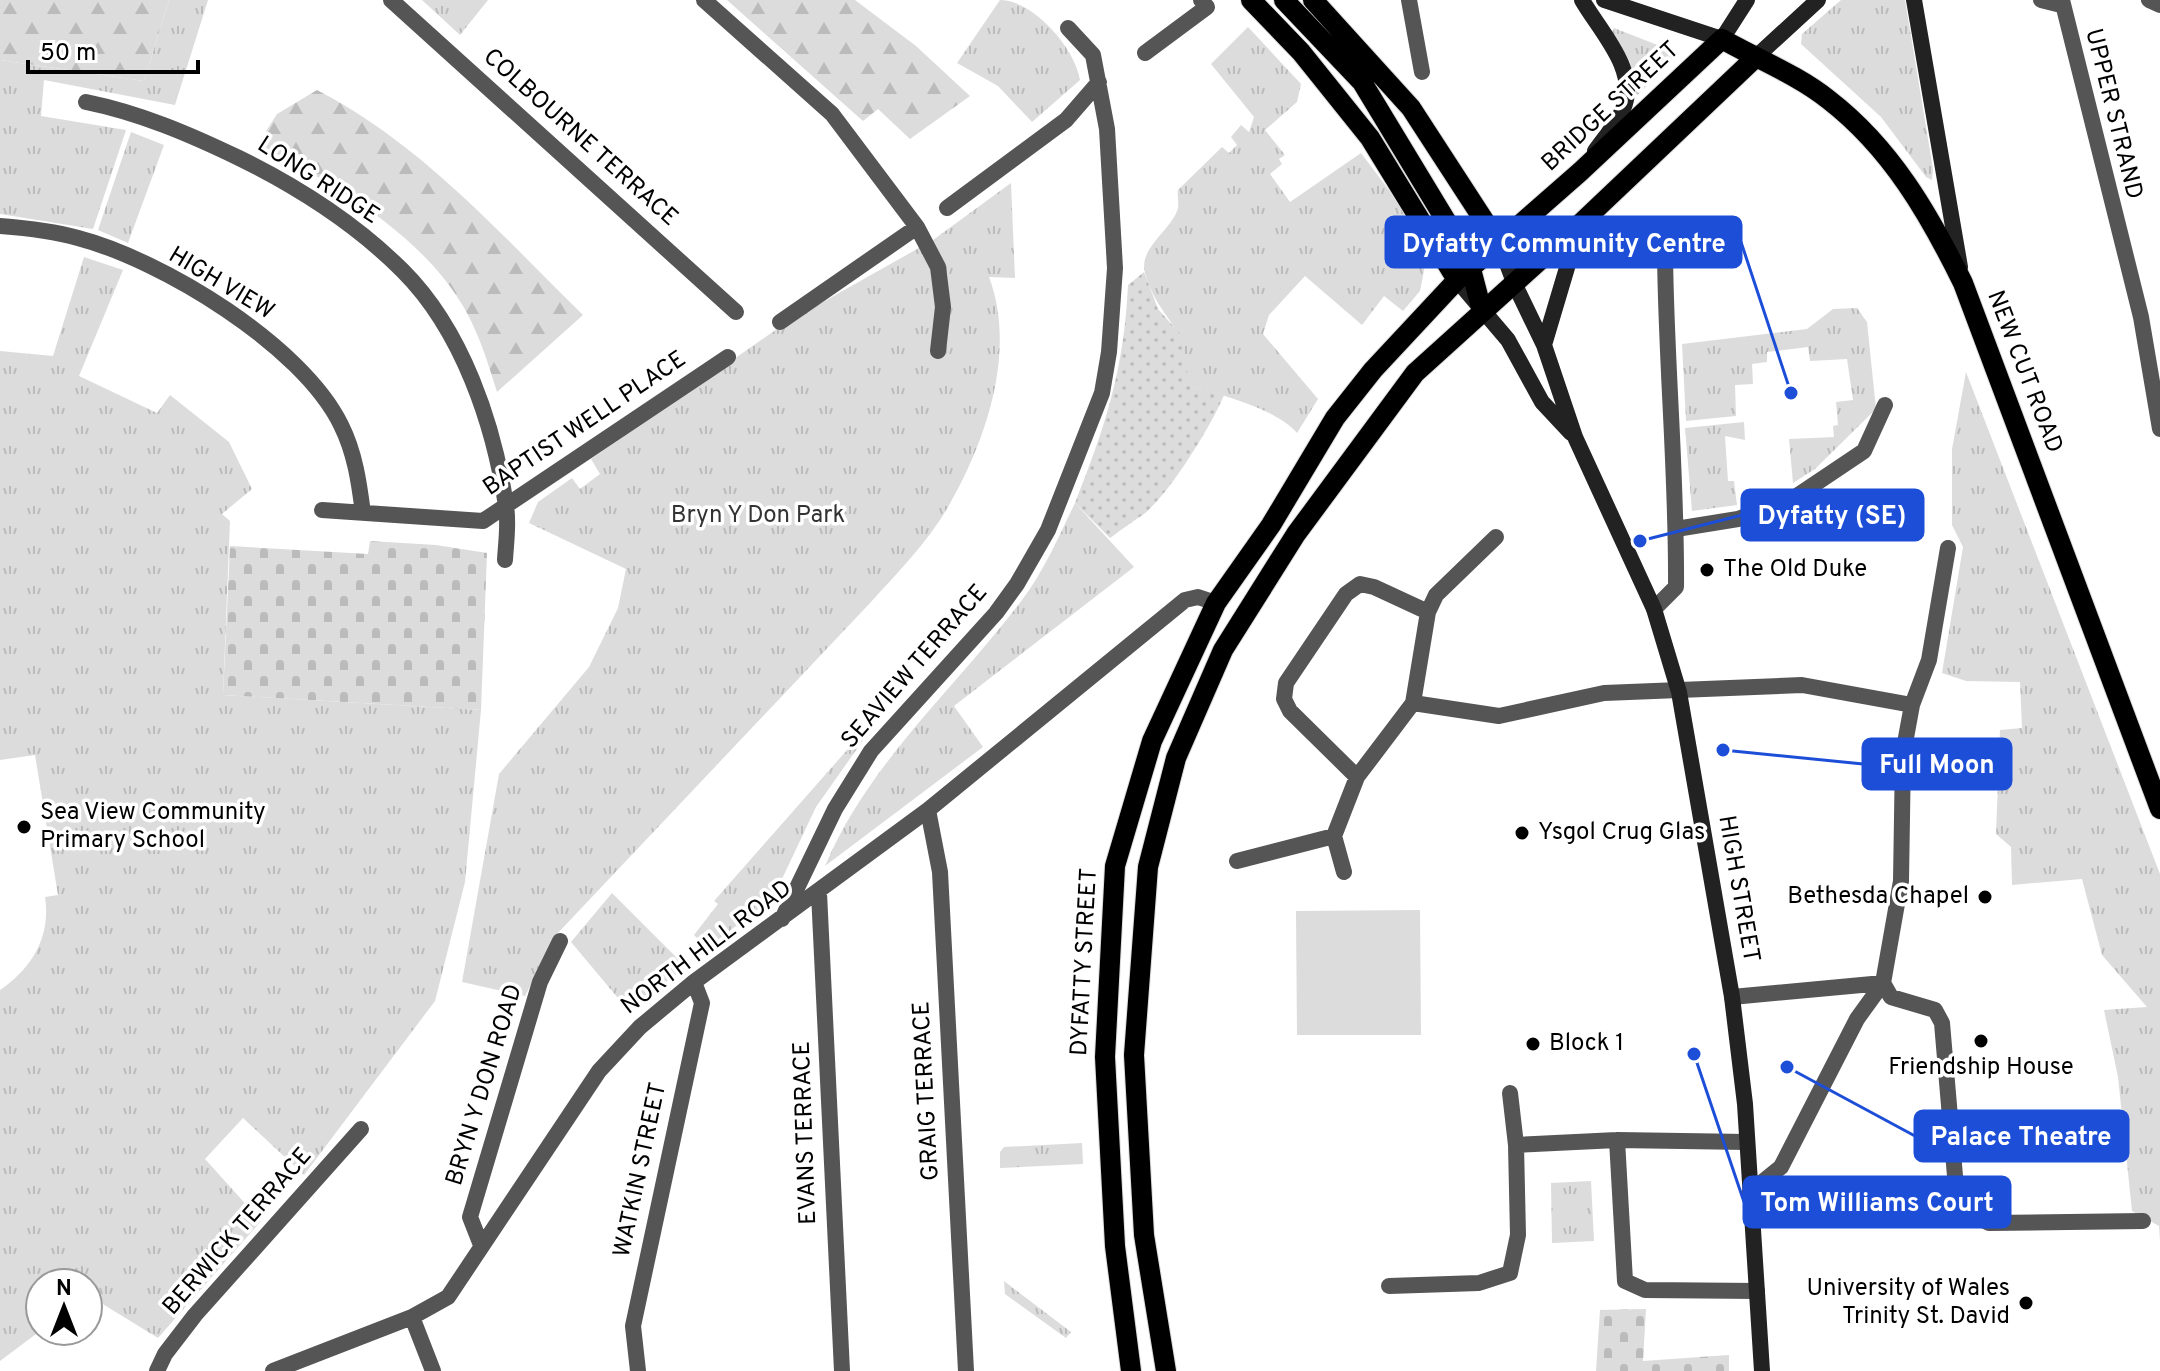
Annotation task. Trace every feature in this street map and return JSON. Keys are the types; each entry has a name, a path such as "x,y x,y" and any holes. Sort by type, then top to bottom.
{"main road":[{"path":"1251,0 1301,52 1370,138 1464,274 1482,311 1508,340 1542,402 1575,437"},
{"path":"1284,0 1362,82 1454,234 1464,274"},
{"path":"1313,0 1411,108 1500,245 1544,345 1575,437"},
{"path":"1580,172 1624,107 1626,77 1612,46 1582,0"},
{"path":"1604,0 1722,39"},
{"name":"BRIDGE STREET","path":"1500,245 1722,39 1747,0"},
{"path":"1166,1371 1144,1235 1134,1055 1148,867 1176,758 1223,650 1296,534 1415,373 1515,285 1818,0"},
{"path":"1914,0 1963,283"},
{"name":"NEW CUT ROAD","path":"1722,39 1828,98 1870,137 1908,185 1963,283 2160,809"},
{"path":"1544,345 1580,224"},
{"name":"DYFATTY STREET","path":"1131,1371 1115,1246 1105,1057 1115,866 1152,741 1216,603 1271,525 1335,418 1373,370 1464,274 1500,245"},
{"name":"HIGH STREET","path":"1575,437 1654,609 1679,692 1732,997 1747,1142 1762,1371"}],"street":[{"name":"COLBOURNE TERRACE","path":"391,0 736,312"},
{"path":"704,0 832,114 917,227 938,267 943,307 938,351"},
{"path":"1409,0 1422,72"},
{"path":"2041,0 2061,3"},
{"path":"2149,0 2160,5"},
{"name":"UPPER STRAND","path":"2061,3 2141,317 2160,429"},
{"path":"1145,53 1204,4"},
{"name":"SEAVIEW TERRACE","path":"781,921 835,809 871,751 996,613 1017,584 1048,530 1088,433 1109,352 1115,283 1107,129 1099,82 1093,55 1068,28"},
{"path":"947,208 1066,120 1099,82"},
{"name":"LONG RIDGE","path":"86,102 130,111 162,123 278,178 350,224 404,272 444,326 469,375 492,434 507,509 505,560"},
{"name":"HIGH VIEW","path":"0,226 66,235 112,250 195,291 253,327 300,370 341,424 357,464 363,513"},
{"path":"780,322 917,227"},
{"path":"1654,609 1676,587 1665,253"},
{"name":"BAPTIST WELL PLACE","path":"322,510 483,521 507,509 728,357"},
{"path":"1676,529 1738,519 1794,498 1864,451 1885,405"},
{"path":"1344,872 1334,836 1357,777 1413,703 1428,612 1436,595 1496,537"},
{"path":"1750,1192 1781,1167 1857,1019 1883,983 1901,881 1903,754 1912,705 1929,660 1948,548"},
{"path":"1357,777 1290,711 1284,699 1286,683 1346,594 1360,584 1374,587 1428,612"},
{"name":"NORTH HILL ROAD","path":"273,1371 412,1317 448,1297 599,1071 640,1027 694,982 928,810 1185,600 1198,597 1216,603"},
{"path":"1413,703 1499,716 1604,693 1802,685 1912,705"},
{"name":"GRAIG TERRACE","path":"928,810 940,872 966,1371"},
{"path":"1237,861 1334,836"},
{"name":"EVANS TERRACE","path":"819,893 842,1371"},
{"name":"BRYN Y DON ROAD","path":"481,1245 470,1217 540,982 560,941"},
{"name":"WATKIN STREET","path":"638,1371 633,1326 702,1003 694,982"},
{"path":"1732,997 1856,988 1883,983"},
{"path":"1883,983 1891,997 1935,1010 1942,1023 1955,1176 1959,1200 1969,1214 1989,1223 2143,1221"},
{"path":"1389,1286 1479,1283 1510,1273 1518,1235 1516,1145 1510,1093"},
{"name":"BERWICK TERRACE","path":"157,1371 165,1354 195,1315 361,1129"},
{"path":"1516,1145 1617,1140 1747,1142"},
{"path":"1617,1140 1625,1281 1645,1290 1757,1291"},
{"path":"412,1317 433,1371"}],"green space":[{"path":"0,0 169,0 144,81 0,60"},
{"path":"169,0 208,0 175,105 44,80 41,116 126,130 93,229 0,214 0,60 144,81"},
{"path":"422,0 488,0 460,35"},
{"path":"727,0 855,0 916,46 970,96 910,139 878,109 863,121"},
{"path":"1000,0 1026,8 1050,28 1070,54 1080,80 1032,122 998,86 957,63"},
{"path":"1841,0 1905,0 1933,169 1932,180 1926,177 1881,117 1801,44 1802,34"},
{"path":"1248,27 1301,84 1297,102 1265,130 1285,155 1279,159 1282,164 1270,174 1290,202 1361,153 1397,201 1427,255 1420,291 1403,311 1384,296 1362,325 1305,276 1269,315 1263,334 1318,399 1297,433 1260,409 1182,384 1183,349 1179,336 1158,303 1145,273 1146,255 1175,216 1178,190 1222,147 1229,153 1237,145 1231,137 1241,125 1249,132 1254,117 1211,64"},
{"path":"1614,28 1678,53 1638,95 1633,93 1630,62 1612,32"},
{"path":"317,90 355,112 426,164 490,222 583,315 497,392 469,316 423,255 398,232 344,193 258,144 277,114"},
{"path":"131,132 164,145 128,243 98,230"},
{"name":"Bryn Y Don Park","path":"1011,183 1015,278 989,277 997,305 1000,335 993,395 974,454 940,520 871,602 556,935 525,996 462,982 499,774 589,667 618,608 626,569 529,523 538,502 572,478 580,489 600,474 591,459 784,324 933,240"},
{"path":"84,257 123,270 79,376 157,413 170,395 229,442 252,489 222,514 230,521 223,695 481,710 465,882 435,1001 304,1175 243,1118 205,1159 261,1221 158,1338 104,1305 104,1267 24,1267 24,1343 0,1361 0,990 21,972 37,950 45,925 45,897 58,895 35,755 0,760 0,351 53,356"},
{"path":"1144,272 1158,309 1182,336 1188,369 1183,384 1224,395 1200,441 1165,491 1144,514 1110,538 1075,503 1112,396 1122,344 1128,285"},
{"path":"1857,308 1867,322 1876,409 1815,469 1793,483 1789,439 1834,437 1833,426 1838,425 1836,402 1853,400 1847,359 1810,361 1808,347 1767,352 1767,362 1752,364 1753,384 1735,385 1736,416 1686,421 1682,344 1807,329 1833,309"},
{"path":"1966,372 2160,874 2160,1241 2159,1226 2132,1211 2118,1077 2104,1010 2147,1007 2102,955 2082,879 2012,885 2011,847 1996,834 2000,730 2022,728 2020,682 1966,681 1942,673 1963,547 1952,525 1952,449"},
{"path":"1744,422 1745,440 1725,436 1728,481 1734,481 1737,505 1692,511 1685,428"},
{"path":"1075,503 1134,567 954,706 983,747 825,866 843,828 889,760 1030,589"},
{"path":"370,541 436,545 487,553 481,710 223,695 230,546 368,554"},
{"path":"862,733 866,736 816,807 773,898 707,948 694,935 718,904 714,901"},
{"path":"612,893 686,967 628,1010 571,942"},
{"path":"1420,910 1421,1035 1297,1035 1296,911"},
{"path":"1082,1143 1083,1164 1000,1168 1000,1152 1004,1147"},
{"path":"1591,1181 1594,1241 1552,1243 1551,1183"},
{"path":"1004,1281 1071,1332 1066,1338 1005,1294"},
{"path":"1646,1309 1643,1361 1729,1355 1729,1371 1596,1371 1600,1310"}],"place":[{"name":"Dyfatty Community Centre","path":"1791,393"},
{"name":"Dyfatty (SE)","path":"1640,541"},
{"name":"The Old Duke","path":"1707,570"},
{"name":"Full Moon","path":"1723,750"},
{"name":"Sea View Community Primary School","path":"24,827"},
{"name":"Ysgol Crug Glas","path":"1522,833"},
{"name":"Bethesda Chapel","path":"1985,897"},
{"name":"Friendship House","path":"1981,1041"},
{"name":"Block 1","path":"1533,1044"},
{"name":"Tom Williams Court","path":"1694,1054"},
{"name":"Palace Theatre","path":"1787,1067"},
{"name":"University of Wales Trinity St. David","path":"2026,1303"}]}
